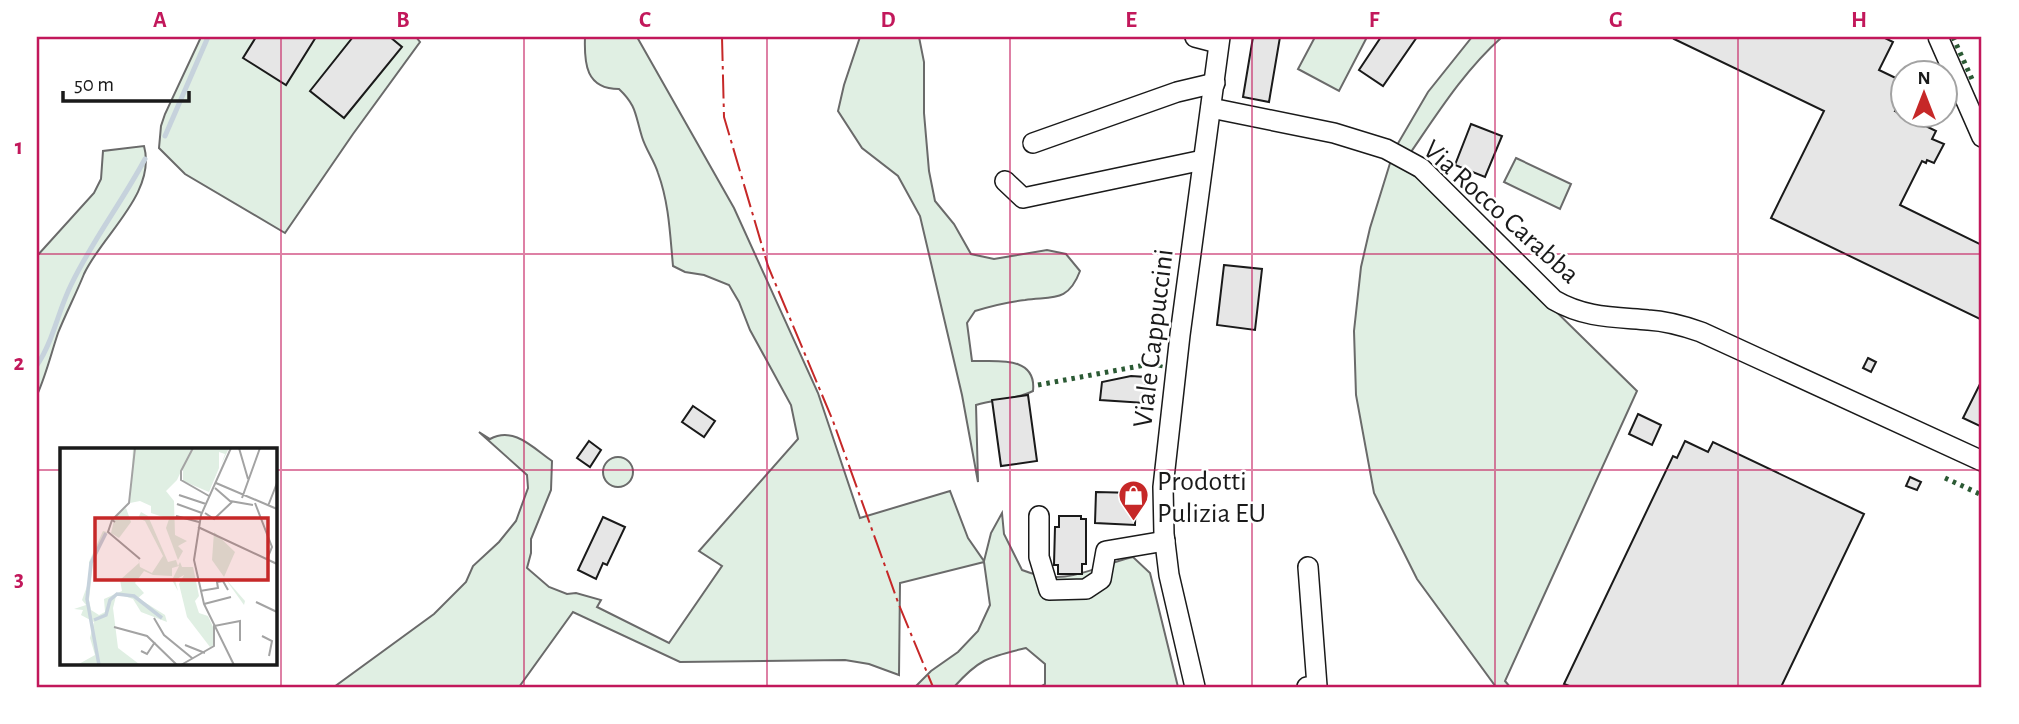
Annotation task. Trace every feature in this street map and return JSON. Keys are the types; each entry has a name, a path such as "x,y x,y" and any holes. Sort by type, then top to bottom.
{"street":[{"path":"1195,37 1219,40"},
{"path":"1938,37 1982,136"},
{"name":"Viale Cappuccini","path":"1195,687 1169,575 1163,487 1219,40"},
{"path":"1033,143 1177,92 1215,83"},
{"name":"Via Rocco Carabba","path":"1211,108 1334,133 1386,149 1421,168 1554,300 1571,310 1594,316 1673,323 1701,332 1982,461"},
{"path":"1005,181 1023,198 1203,160"},
{"path":"1039,516 1039,557 1049,590 1086,589 1101,579 1106,551 1165,541"},
{"path":"1307,687 1317,686 1308,567"}],"green space":[{"path":"201,37 416,37 420,42 285,233 185,174 159,148 165,114"},
{"path":"585,37 637,37 734,208 818,393 860,518 950,491 968,538 984,561 991,533 1002,513 1004,534 1022,570 1052,577 1066,576 1133,557 1150,573 1178,687 1040,687 1045,684 1045,664 1026,648 978,664 954,687 915,687 931,671 958,652 978,631 990,605 984,562 900,583 899,675 869,664 845,660 680,662 573,612 519,687 334,687 434,614 466,582 473,566 499,542 516,521 528,488 527,475 479,432 490,439 507,435 523,440 552,461 551,490 531,539 527,568 549,587 567,594 576,593 601,600 597,607 669,643 722,566 699,551 798,439 791,405 729,285 673,266 665,196 635,111 619,89 608,88 593,80 585,57"},
{"path":"860,37 919,37 924,62 924,113 929,171 935,201 954,224 971,254 994,259 1047,250 1066,254 1080,271 1070,288 1058,296 1005,303 975,311 967,323 972,361 1012,362 1021,366 1028,371 1032,379 1033,391 976,405 978,482 962,395 920,216 898,176 862,148 838,111"},
{"path":"1315,37 1367,37 1339,91 1298,69"},
{"path":"1472,37 1502,37 1464,77 1411,152 1397,145 1428,92"},
{"path":"144,146 146,163 143,180 126,213 84,274 58,333 37,395 37,256 94,193 101,179 103,151"},
{"path":"1516,158 1571,184 1560,209 1504,182"},
{"path":"1391,160 1425,183 1637,391 1505,681 1510,687 1496,687 1417,579 1374,493 1356,395 1354,331 1361,267"},
{"path":"618,457 624,458 632,466 632,478 624,486 618,487 612,486 604,478 603,472 604,466 612,458"}],"building":[{"path":"256,37 316,37 286,85 243,58"},
{"path":"353,37 390,37 402,47 344,118 310,91"},
{"path":"1253,37 1280,37 1269,102 1243,97"},
{"path":"1381,37 1417,37 1383,86 1359,70"},
{"path":"1883,37 1893,42 1879,70 1890,75 1890,130 1934,130 1936,131 1932,139 1944,144 1934,163 1922,161 1900,205 1982,245 1982,320 1771,218 1824,111 1674,39"},
{"path":"1471,124 1502,136 1485,177 1455,165"},
{"path":"1224,265 1262,269 1255,330 1217,325"},
{"path":"1868,358 1876,362 1871,372 1863,368"},
{"path":"1131,376 1146,377 1145,403 1100,400 1102,382"},
{"path":"1982,380 1982,427 1963,418"},
{"path":"1028,395 1037,461 1001,466 992,400"},
{"path":"693,406 715,421 704,437 682,422"},
{"path":"1638,414 1661,425 1652,445 1629,434"},
{"path":"589,441 601,450 590,467 577,458"},
{"path":"1685,441 1708,452 1713,442 1864,514 1781,687 1572,687 1564,684 1673,456 1677,458"},
{"path":"1910,477 1921,482 1917,490 1906,486"},
{"path":"1096,492 1136,493 1135,525 1095,523"},
{"path":"1059,516 1081,516 1081,519 1086,519 1086,564 1082,564 1082,574 1058,574 1058,565 1054,565 1055,527 1059,527"},
{"path":"603,517 625,527 607,565 603,563 596,579 578,570"}],"waterway":[{"path":"165,136 208,37"},
{"path":"37,365 79,269 145,159"}],"hedge":[{"path":"1953,37 1972,79"},
{"path":"1038,385 1161,362 1159,371"},
{"path":"1945,478 1982,495"}],"power":[{"path":"722,37 724,117 768,266 833,421 899,605 933,687"}],"place":[{"name":"Prodotti Pulizia EU","path":"1134,523"}]}
